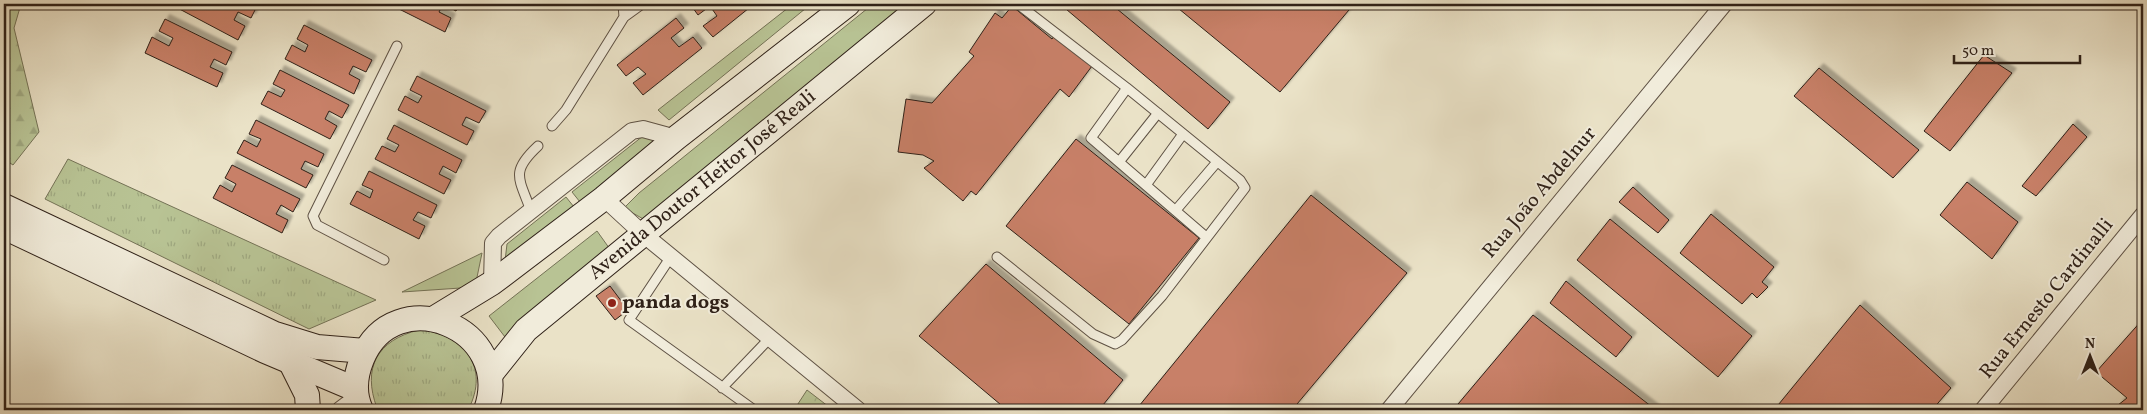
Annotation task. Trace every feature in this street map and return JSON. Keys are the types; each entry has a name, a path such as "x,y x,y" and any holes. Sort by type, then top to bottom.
{"main road":[{"path":"433,319 492,283 604,198 676,138 848,4"},
{"name":"Avenida Doutor Heitor José Reali","path":"491,398 526,330 643,234 898,11 924,4"},
{"path":"4,206 274,334 317,348 365,351"},
{"path":"4,227 265,351 290,360 353,402 357,369 365,351 378,336 394,325 413,319 433,319 454,325 471,337 484,355 491,398"},
{"path":"290,360 307,395 308,410"}],"street":[{"name":"Rua João Abdelnur","path":"1389,410 1724,4"},
{"path":"492,283 493,243 499,236 632,131 642,129 676,138"},
{"path":"604,198 643,234 672,255 858,410"},
{"name":"Rua Ernesto Cardinalli","path":"1983,410 2143,215"}],"lane":[{"path":"623,4 624,17"},
{"path":"552,126 566,110 624,17 642,4"},
{"path":"997,257 1093,334 1115,344 1122,340 1162,296 1245,188 1240,180 1158,113 1018,4"},
{"path":"384,260 317,225 313,216 396,46"},
{"path":"1127,88 1090,138 1206,237"},
{"path":"1119,162 1158,113"},
{"path":"1146,185 1183,134"},
{"path":"531,211 519,177 522,161 538,146"},
{"path":"1176,210 1217,162"},
{"path":"672,255 629,320 754,410"},
{"path":"722,388 770,337"}],"green space":[{"path":"4,4 21,4 14,28 39,132 13,165 4,159"},
{"path":"793,4 811,4 669,120 658,110"},
{"path":"873,4 910,4 645,220 624,208 639,193"},
{"path":"643,136 656,139 580,202 572,192"},
{"path":"68,159 376,300 309,329 45,199"},
{"path":"566,197 574,207 505,261 507,244"},
{"path":"597,231 612,252 505,337 489,316"},
{"path":"482,253 475,287 402,292"},
{"path":"419,330 448,338 460,345 469,355 474,367 476,380 474,394 468,410 378,410 371,380 377,358 383,349 393,341"},
{"path":"807,390 833,410 794,410"}],"building":[{"path":"170,4 254,4 257,6 251,18 238,12 234,20 245,26 238,40"},
{"path":"389,4 443,4 439,12 451,18 445,32"},
{"path":"443,4 460,4 456,11"},
{"path":"690,4 754,4 713,37 703,26 717,16 710,6 698,15"},
{"path":"1060,4 1111,4 1230,102 1208,129"},
{"path":"1173,4 1354,4 1280,92"},
{"path":"1012,6 1052,39 1055,35 1092,66 1069,97 1060,89 976,195 971,191 963,201 924,168 934,161 923,155 898,152 906,99 932,103 974,56 969,52 995,13 1002,18"},
{"path":"676,18 684,28 671,38 679,47 693,37 702,48 643,95 633,83 646,74 638,67 626,76 617,65"},
{"path":"165,19 232,52 226,65 214,59 210,67 223,73 217,87 145,53 152,37 169,46 173,38 159,31"},
{"path":"304,25 372,60 366,72 353,66 349,74 360,80 354,94 285,59 292,45 305,52 308,45 297,39"},
{"path":"1984,55 2012,73 1950,151 1924,131"},
{"path":"1819,68 1919,150 1893,178 1794,96"},
{"path":"280,70 349,105 342,118 329,111 325,119 337,126 330,139 261,104 268,91 281,97 285,90 273,84"},
{"path":"417,76 486,111 479,123 466,117 462,125 474,131 467,145 398,110 405,96 418,103 422,96 410,90"},
{"path":"256,120 324,154 318,167 305,161 301,169 313,175 306,188 237,153 244,140 257,147 261,139 249,134"},
{"path":"2073,124 2087,137 2036,196 2022,186"},
{"path":"394,125 462,160 456,173 443,166 439,174 451,180 444,194 375,159 382,146 395,152 399,145 387,139"},
{"path":"1076,139 1199,238 1129,324 1006,226"},
{"path":"232,165 300,199 293,212 281,205 276,214 288,220 282,233 213,198 220,185 232,192 236,184 225,178"},
{"path":"369,171 437,205 431,218 418,212 413,220 425,226 419,239 350,204 357,191 370,198 373,190 362,185"},
{"path":"1967,182 2018,222 1992,259 1940,215"},
{"path":"1633,187 1669,220 1658,233 1619,202"},
{"path":"1311,195 1407,273 1292,410 1143,410 1139,406"},
{"path":"1711,214 1774,267 1762,282 1768,287 1757,298 1752,293 1742,304 1680,253"},
{"path":"1610,219 1752,336 1718,377 1577,260"},
{"path":"986,264 1123,380 1099,410 1007,410 919,336"},
{"path":"1566,281 1632,337 1616,357 1550,303"},
{"name":"panda dogs","path":"610,286 628,310 615,320 596,296"},
{"path":"1860,305 1951,388 1932,410 1774,410"},
{"path":"1533,315 1656,410 1453,410"},
{"path":"2143,319 2143,410 2124,410 2118,405 2127,398 2096,372"}],"place":[{"name":"panda dogs","path":"612,303"}]}
